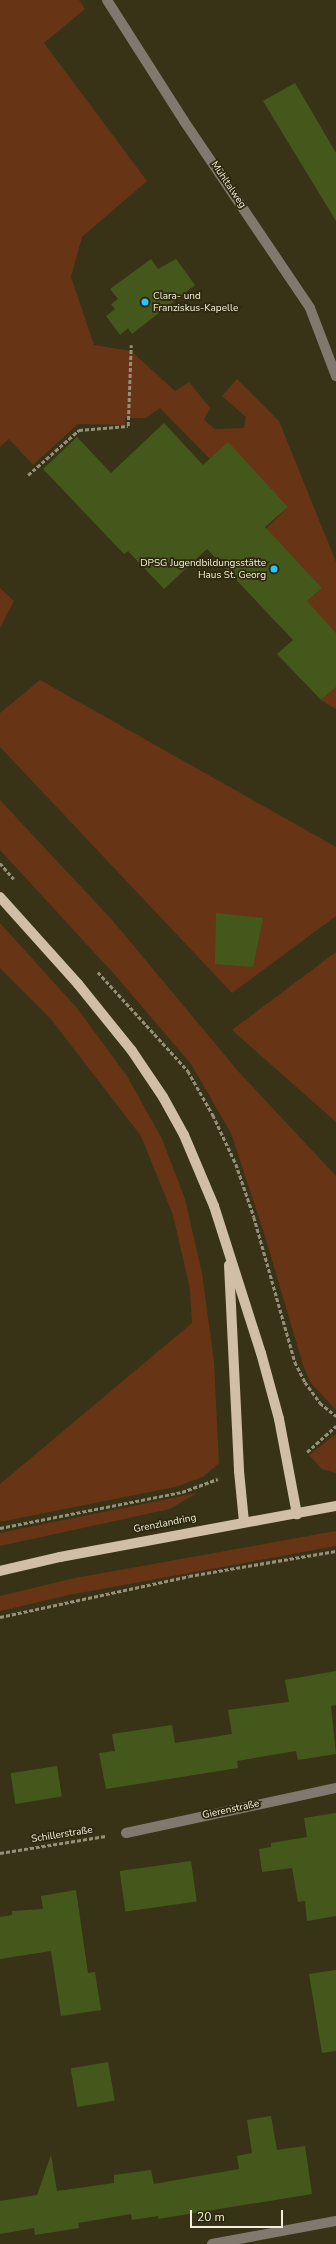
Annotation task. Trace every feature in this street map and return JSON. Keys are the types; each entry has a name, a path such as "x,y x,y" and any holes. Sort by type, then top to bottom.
{"main road":[{"path":"0,897 95,1004 132,1051 163,1097 184,1135 214,1206 261,1353 287,1461 297,1514"},
{"path":"228,1251 239,1471 244,1522"},
{"name":"Grenzlandring","path":"0,1571 60,1557 336,1506"}],"street":[{"name":"Mühltalweg","path":"108,0 184,121 310,308 336,376"},
{"name":"Gierenstraße","path":"126,1833 336,1788"},
{"path":"212,2244 336,2222"}],"path":[{"path":"28,475 79,430 128,426 131,346"},
{"path":"287,1461 308,1452 336,1426"},
{"path":"0,1528 182,1492 239,1471"},
{"path":"0,1617 189,1576 336,1551"},
{"name":"Schillerstraße","path":"0,1852 126,1833"}],"shaded area":[{"path":"0,0 79,0 85,9 44,43 147,181 82,237 71,277 94,345 131,351 175,391 189,382 210,408 204,420 215,429 244,428 246,417 222,396 237,379 279,421 336,562 336,633 306,602 322,588 266,529 288,507 210,459 160,408 146,418 125,418 125,425 78,424 33,465 9,439 0,447"},
{"path":"0,588 14,601 0,628"},
{"path":"40,680 336,847 336,916 232,993 0,747 0,713"},
{"path":"336,687 336,709 321,700"},
{"path":"0,800 113,921 238,1071 336,1176 336,1410 310,1382 303,1365 264,1233 231,1133 191,1064 115,975 0,850"},
{"path":"0,923 77,1008 127,1076 162,1139 185,1199 202,1273 214,1362 219,1463 203,1477 175,1487 0,1522 0,1484 192,1323 190,1289 173,1215 141,1136 50,1018 0,968"},
{"path":"336,952 336,1122 232,1030"},
{"path":"336,1434 336,1473 322,1469 309,1455"},
{"path":"197,1493 170,1509 0,1546 0,1533"},
{"path":"336,1531 336,1546 69,1595 0,1611 0,1596 75,1578"}],"building":[{"path":"295,83 336,153 336,221 263,101"},
{"name":"Clara- und Franziskus-Kapelle","path":"151,259 158,269 176,259 195,285 132,334 128,328 120,335 106,316 115,309 111,304 118,299 110,289"},
{"name":"DPSG Jugendbildungsstätte Haus St. Georg","path":"164,423 203,465 228,442 288,507 265,527 322,588 307,601 336,633 336,687 321,700 277,654 293,640 207,549 164,589 128,551 124,554 43,469 77,437 111,473"},
{"path":"216,913 263,918 253,967 215,964"},
{"path":"336,1671 336,1705 331,1706 336,1754 298,1760 296,1751 237,1761 238,1768 106,1789 99,1753 115,1751 112,1734 172,1725 175,1743 232,1734 228,1710 289,1702 285,1680"},
{"path":"57,1766 62,1797 15,1804 11,1773"},
{"path":"336,1813 336,1916 307,1921 305,1901 298,1902 292,1868 262,1872 259,1849 271,1847 271,1843 307,1837 304,1818"},
{"path":"191,1861 197,1902 125,1912 120,1871"},
{"path":"76,1890 88,1973 95,1972 101,2010 61,2016 51,1951 0,1959 0,1917 12,1915 12,1911 43,1909 41,1896"},
{"path":"336,1970 336,2051 322,2053 309,1974"},
{"path":"108,2062 115,2100 77,2107 71,2069"},
{"path":"271,2116 277,2150 305,2146 312,2194 158,2219 158,2216 132,2220 131,2214 78,2223 79,2228 35,2235 34,2228 0,2234 0,2201 37,2195 51,2155 57,2191 114,2183 114,2175 151,2170 154,2184 239,2169 237,2156 252,2153 247,2120"}],"place":[{"name":"Clara- und Franziskus-Kapelle","path":"145,302"},
{"name":"DPSG Jugendbildungsstätte Haus St. Georg","path":"274,569"}]}
